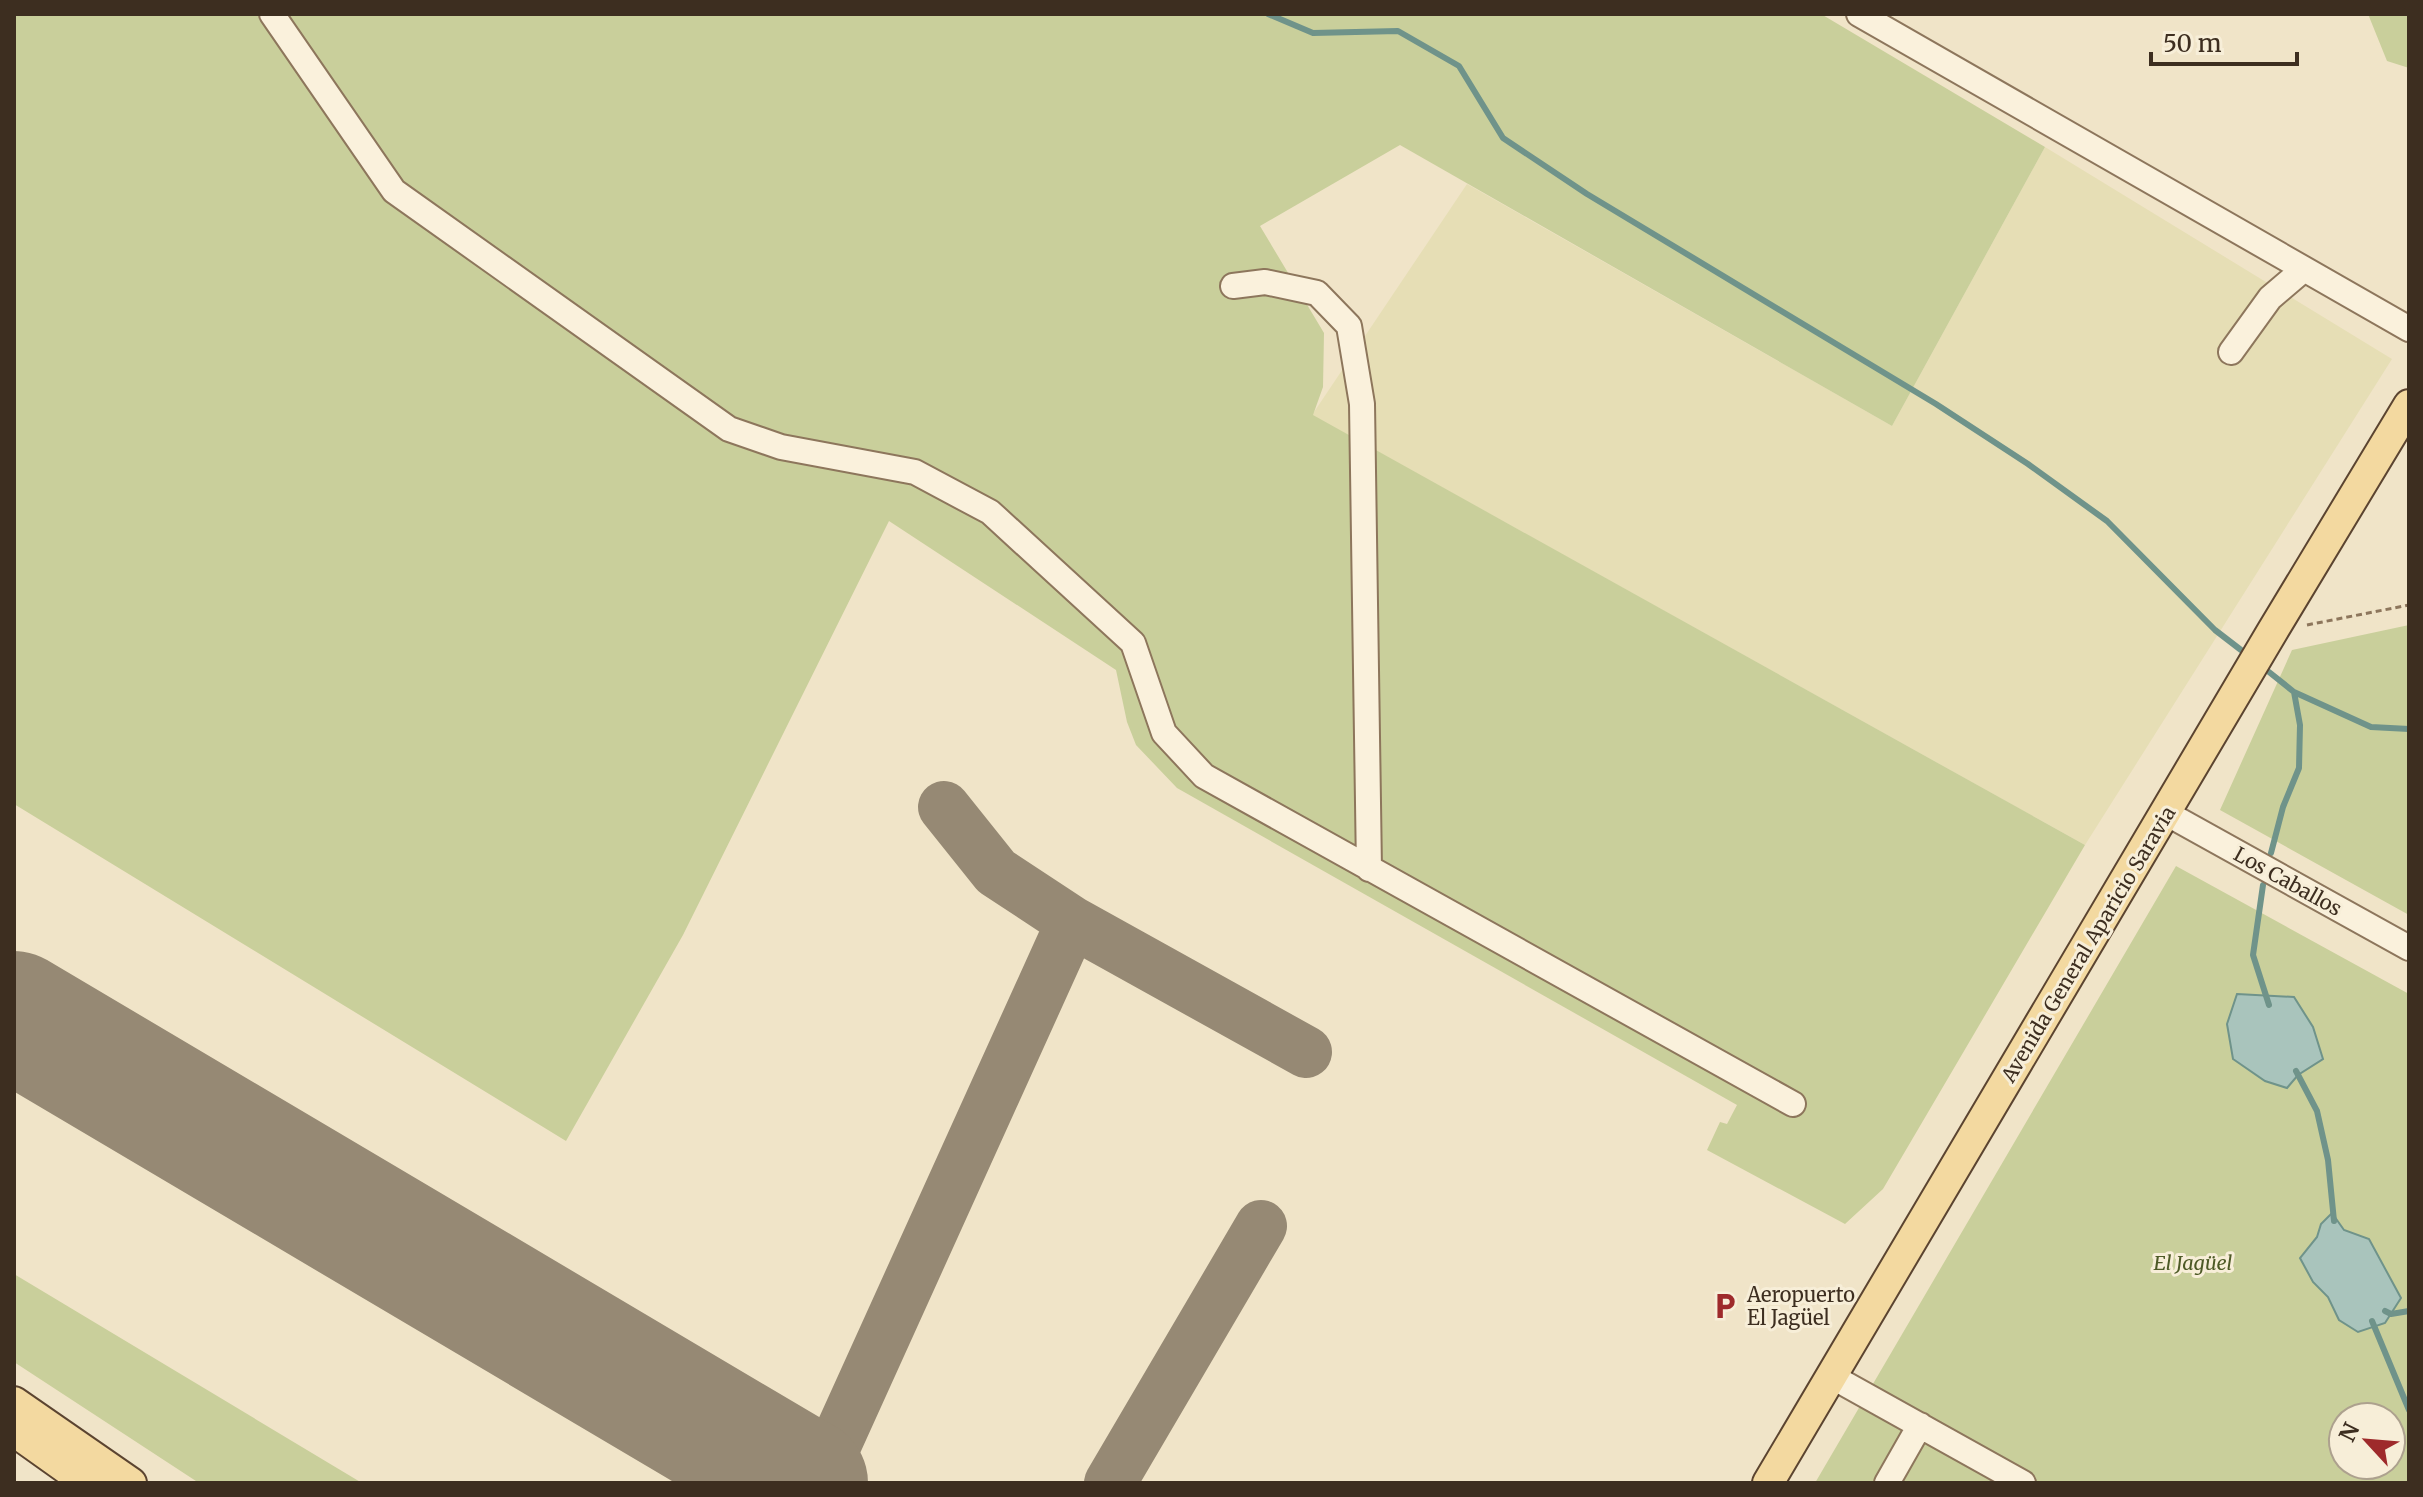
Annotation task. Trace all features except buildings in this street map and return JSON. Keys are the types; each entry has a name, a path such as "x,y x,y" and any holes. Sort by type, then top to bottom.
{"main road":[{"name":"Avenida General Aparicio Saravia","path":"1768,1483 2409,405"},
{"path":"14,1402 131,1483"},
{"path":"14,1431 87,1483"}],"street":[{"path":"272,14 394,191 729,429 781,447 915,472 990,512 1133,643 1164,733 1204,776 1793,1104"},
{"path":"1859,14 2409,329"},
{"path":"2231,352 2270,298 2304,269"},
{"path":"1233,286 1265,282 1317,293 1349,326 1362,404 1369,869"},
{"name":"Los Caballos","path":"2166,813 2409,948"},
{"path":"1831,1376 2023,1483"},
{"path":"1887,1483 1920,1425"}],"path":[{"path":"2272,632 2409,605"}],"shaded area":[{"path":"2045,147 2392,359 2085,845 1312,415 1467,184 1892,426"}],"green space":[{"path":"14,14 1821,14 2045,147 1892,426 1400,145 1260,226 1324,333 1323,387 1313,415 2085,845 1883,1189 1845,1224 1707,1150 1720,1122 1727,1124 1737,1105 1177,788 1136,745 1127,722 1116,670 889,521 683,935 566,1141 14,804"},
{"path":"2368,14 2409,14 2409,68 2387,61"},
{"path":"2409,625 2409,915 2220,810 2292,650"},
{"name":"El Jagüel","path":"2176,866 2409,994 2409,1483 1815,1483"},
{"path":"14,1274 362,1483 199,1483 14,1362"}],"water":[{"path":"2237,994 2294,997 2313,1027 2323,1059 2298,1075 2287,1088 2265,1081 2233,1059 2227,1024"},
{"path":"2332,1213 2344,1230 2369,1239 2401,1298 2385,1323 2358,1332 2339,1320 2328,1297 2313,1282 2300,1258 2317,1237 2321,1224"}],"waterway":[{"path":"1268,14 1313,33 1398,31 1459,66 1503,138 1587,194 1936,404 2028,464 2107,521 2215,630 2241,650"},
{"path":"2269,672 2294,692 2371,727 2409,729"},
{"path":"2271,853 2283,807 2299,768 2300,725 2294,692"},
{"path":"2263,885 2253,955 2269,1005"},
{"path":"2296,1071 2317,1111 2328,1160 2334,1221"},
{"path":"2385,1311 2391,1314 2409,1311"},
{"path":"2372,1321 2409,1410"}],"taxiway":[{"path":"944,807 996,872 1072,922 1306,1052"},
{"path":"818,1483 1072,922"},
{"path":"1110,1483 1261,1226"}],"runway":[{"path":"14,1016 803,1483"}],"place":[{"name":"Aeropuerto El Jagüel","path":"1725,1306"}]}
